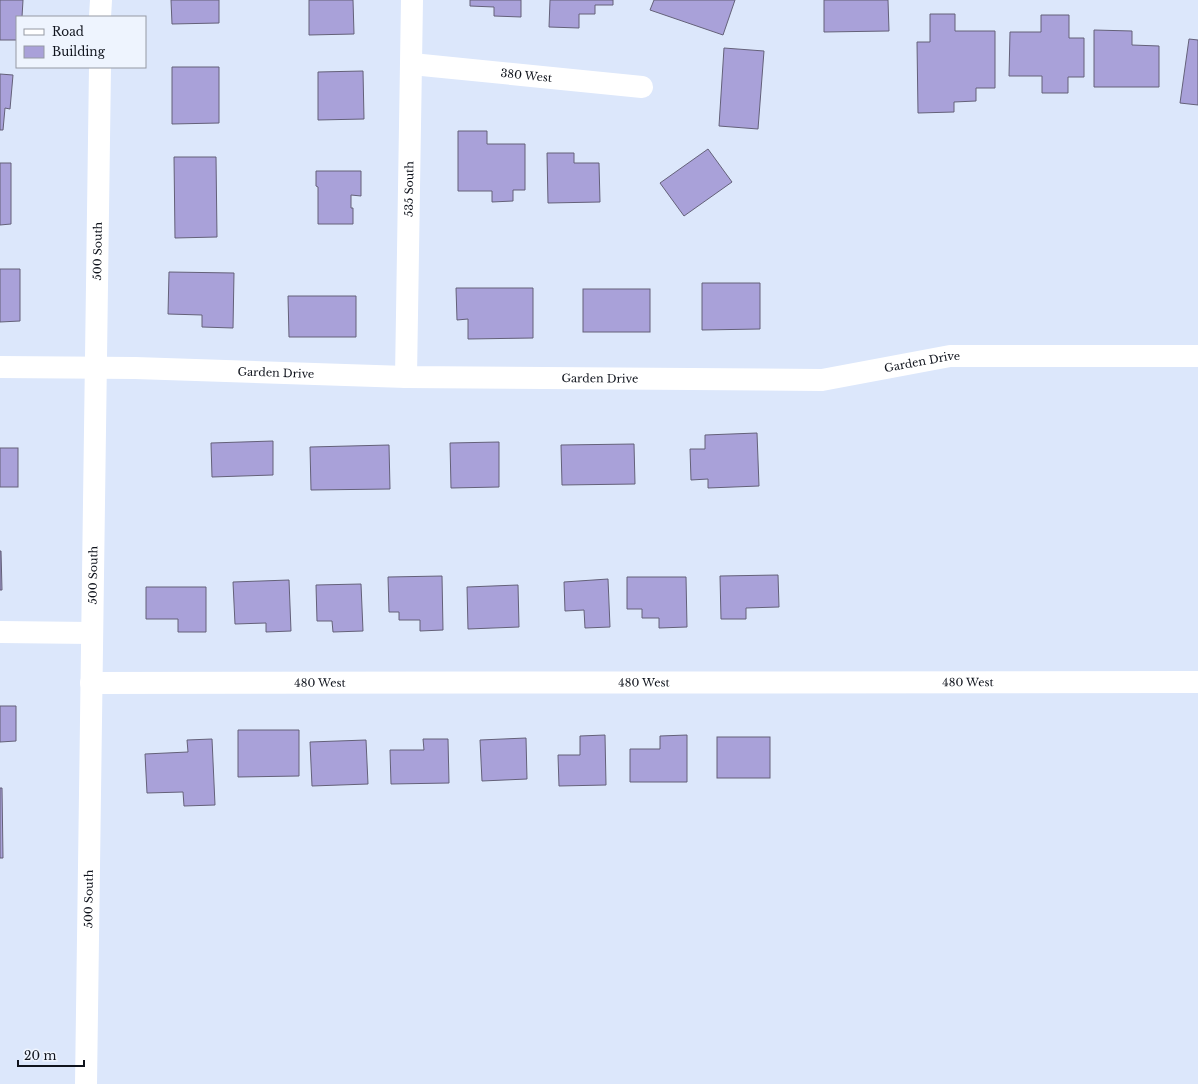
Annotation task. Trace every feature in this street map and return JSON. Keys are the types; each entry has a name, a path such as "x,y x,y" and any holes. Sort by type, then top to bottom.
{"street":[{"path":"100,16 101,0"},
{"name":"535 South","path":"406,377 412,0"},
{"name":"380 West","path":"412,64 642,87"},
{"name":"500 South","path":"86,1084 100,68"},
{"name":"Garden Drive","path":"0,367 95,367 406,377 822,380 950,356 1198,356"},
{"path":"0,632 92,633"},
{"name":"480 West","path":"91,683 1198,682"}],"building":[{"path":"0,0 23,0 22,16 16,16 16,40 0,40"},
{"path":"171,0 219,0 219,23 172,24"},
{"path":"309,0 353,0 354,34 309,35"},
{"path":"470,0 521,0 521,17 494,16 494,7 470,6"},
{"path":"550,0 613,0 613,5 595,5 595,14 579,14 579,28 549,27"},
{"path":"654,0 735,0 723,35 650,10"},
{"path":"824,0 888,0 889,31 824,32"},
{"path":"930,14 955,14 955,31 995,31 995,88 976,88 976,101 954,102 954,112 918,113 917,42 930,42"},
{"path":"1041,15 1069,15 1069,38 1084,38 1084,77 1068,77 1068,93 1042,93 1042,76 1009,76 1010,32 1041,32"},
{"path":"1094,30 1132,31 1132,45 1159,46 1159,87 1094,87"},
{"path":"1189,39 1198,40 1198,105 1180,103"},
{"path":"724,48 764,51 758,129 719,126"},
{"path":"172,67 219,67 219,123 172,124"},
{"path":"363,71 364,119 318,120 318,72"},
{"path":"0,74 13,75 10,109 5,108 3,130 0,130"},
{"path":"458,131 487,131 487,144 525,144 525,190 513,190 513,201 492,202 492,191 458,191"},
{"path":"708,149 732,182 684,216 660,183"},
{"path":"547,153 574,153 574,163 599,163 600,202 548,203"},
{"path":"174,157 216,157 217,237 175,238"},
{"path":"0,163 11,163 11,224 0,225"},
{"path":"316,171 361,171 361,196 351,195 353,224 318,224 318,187 316,186"},
{"path":"0,269 20,269 20,321 0,322"},
{"path":"169,272 234,273 233,328 202,327 202,315 168,314"},
{"path":"702,283 760,283 760,329 702,330"},
{"path":"456,288 533,288 533,338 468,339 468,319 457,320"},
{"path":"583,289 650,289 650,332 583,332"},
{"path":"288,296 356,296 356,337 289,337"},
{"path":"757,433 759,486 708,488 708,479 691,480 690,449 705,449 705,435"},
{"path":"273,441 273,475 212,477 211,443"},
{"path":"499,442 499,487 451,488 450,443"},
{"path":"634,444 635,484 562,485 561,445"},
{"path":"389,445 390,489 311,490 310,447"},
{"path":"0,448 18,448 18,487 0,487"},
{"path":"1,551 2,590 0,590"},
{"path":"778,575 779,607 746,608 746,619 721,619 720,576"},
{"path":"442,576 443,630 420,631 420,620 399,620 399,612 389,612 388,577"},
{"path":"627,577 686,577 687,627 659,628 659,618 642,618 642,609 627,609"},
{"path":"608,579 610,627 585,628 584,610 565,611 564,582"},
{"path":"289,580 291,631 266,632 266,623 235,624 233,582"},
{"path":"361,584 363,631 333,632 332,621 317,621 316,585"},
{"path":"518,585 519,627 468,629 467,587"},
{"path":"146,587 206,587 206,632 178,632 178,619 146,619"},
{"path":"0,706 16,706 16,741 0,742"},
{"path":"238,730 299,730 299,776 238,777"},
{"path":"605,735 606,785 559,786 558,755 580,755 580,736"},
{"path":"687,735 687,782 630,782 630,749 660,749 660,736"},
{"path":"717,737 770,737 770,778 717,778"},
{"path":"526,738 527,779 482,781 480,740"},
{"path":"212,739 215,805 184,806 183,792 147,793 145,754 188,752 187,740"},
{"path":"423,739 448,739 449,783 391,784 390,750 424,750"},
{"path":"366,740 368,784 312,786 310,742"},
{"path":"0,788 2,788 3,858 0,858"}]}
